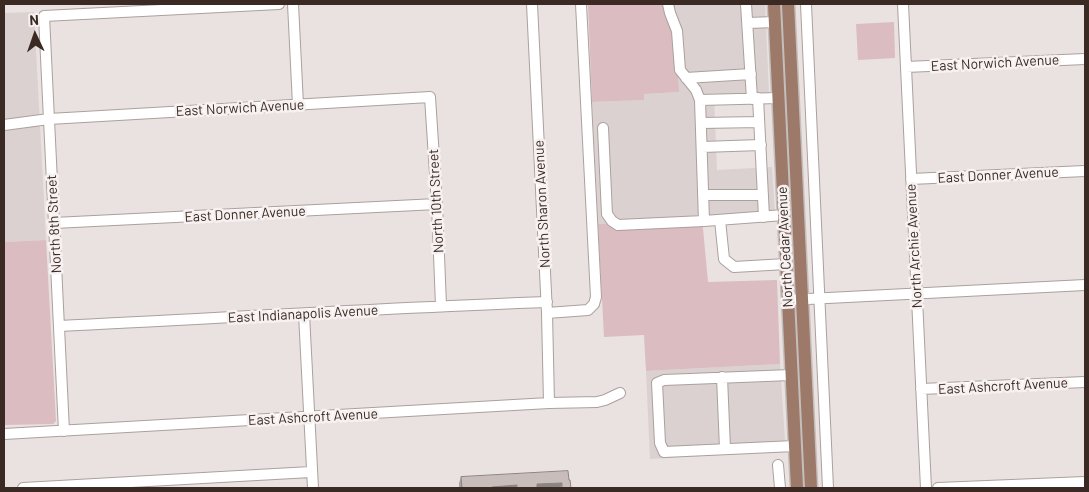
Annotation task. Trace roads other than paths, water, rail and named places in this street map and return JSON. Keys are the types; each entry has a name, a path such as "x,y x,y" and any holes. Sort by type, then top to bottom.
{"main road":[{"name":"North Cedar Avenue","path":"774,4 797,488"},
{"name":"North Cedar Avenue","path":"788,4 812,488"},
{"path":"779,98 785,100 790,136 795,145"}],"street":[{"name":"North 8th Street","path":"64,431 44,16 279,4"},
{"path":"294,4 298,105"},
{"name":"North Sharon Avenue","path":"532,4 547,302 549,403"},
{"path":"547,313 588,310 594,304 596,297 581,4"},
{"path":"668,4 677,31 680,70 696,90 700,100 704,221"},
{"path":"746,4 751,74 761,145 764,217"},
{"path":"806,4 828,488"},
{"name":"North Archie Avenue","path":"903,4 926,488"},
{"path":"748,23 775,22"},
{"name":"East Norwich Avenue","path":"906,67 1085,59"},
{"path":"686,78 751,74"},
{"name":"East Norwich Avenue","path":"4,125 49,119 430,97"},
{"name":"North 10th Street","path":"430,97 441,306"},
{"path":"700,100 779,98"},
{"path":"701,123 759,122"},
{"path":"603,128 607,214 618,225 784,215"},
{"path":"702,147 761,145"},
{"name":"East Donner Avenue","path":"911,179 1085,171"},
{"path":"703,195 763,195"},
{"name":"East Donner Avenue","path":"54,223 437,204"},
{"path":"720,220 724,259 734,267 786,264"},
{"path":"788,300 1085,285"},
{"name":"East Indianapolis Avenue","path":"59,326 547,302"},
{"path":"304,314 313,488"},
{"path":"791,375 664,380 657,384 659,433 660,443 664,452 795,446"},
{"path":"722,377 725,449"},
{"name":"East Ashcroft Avenue","path":"921,390 1085,382"},
{"name":"East Ashcroft Avenue","path":"4,434 549,403 597,402 620,393"},
{"path":"778,465 780,488"},
{"path":"23,488 312,472"},
{"path":"938,488 1085,482"}]}
